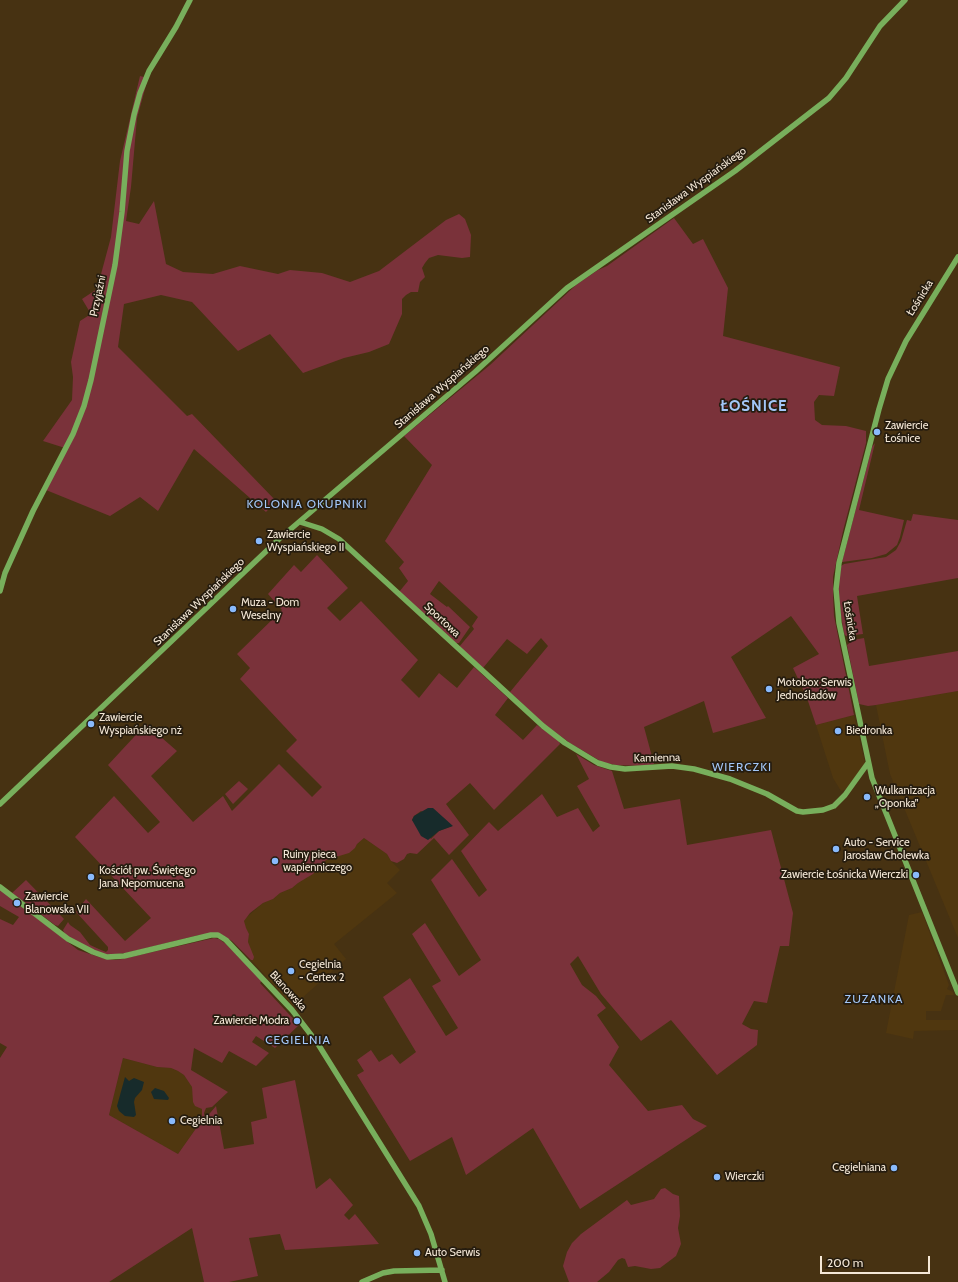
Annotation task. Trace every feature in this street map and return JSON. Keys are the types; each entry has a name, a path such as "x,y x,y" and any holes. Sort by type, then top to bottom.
{"street":[{"name":"Przyjaźni","path":"0,590 5,573 32,511 73,434 84,406 91,380 115,265 122,212 127,151 134,115 140,93 149,71 176,27 190,0"},
{"name":"Stanisława Wyspiańskiego","path":"0,804 279,539 475,372 567,288 735,171 829,98 846,78 880,26 905,0"},
{"name":"Łośnicka","path":"958,257 906,341 891,371 879,409 839,563 836,589 839,623 868,763 877,793 958,993"},
{"name":"Sportowa","path":"300,522 322,529 339,539 543,726 565,743"},
{"name":"Kamienna","path":"565,743 592,761 611,767 625,769 672,766 694,769 730,779 767,794 793,810 803,812 832,808 845,795 868,763"},
{"name":"Blanowska","path":"0,887 68,939 93,952 107,957 124,956 211,935 218,935 226,940 292,1010 318,1044 419,1206 431,1234 445,1282"},
{"path":"362,1282 383,1273 394,1271 442,1270"}],"shaded area":[{"path":"140,76 148,78 137,118 131,187 126,221 139,224 154,201 166,264 183,272 213,274 240,266 278,274 290,270 322,273 350,282 379,271 446,220 459,214 465,219 471,235 470,257 462,258 438,255 429,258 425,263 422,268 425,277 420,282 418,292 411,292 402,299 402,314 389,344 303,373 270,334 238,351 192,302 161,295 124,304 118,347 187,416 192,414 276,501 266,512 194,449 158,511 140,497 110,516 46,490 65,448 43,441 72,400 73,377 71,362 80,321 91,314 82,299 97,289 111,237 120,161"},
{"path":"674,218 693,244 703,239 728,288 723,336 840,367 834,396 819,395 814,402 815,420 822,425 846,426 866,431 866,443 843,531 833,577 834,616 854,715 816,725 807,698 793,668 819,654 791,616 731,657 766,718 713,733 704,701 644,727 654,764 645,766 616,765 602,762 570,743 543,723 510,692 548,646 541,638 527,654 507,639 483,668 459,647 474,629 472,626 478,617 439,581 430,594 447,607 448,606 470,627 459,643 456,643 399,592 408,581 399,568 404,562 385,541 432,465 404,436 490,365 576,285 598,270 607,266"},
{"path":"875,443 859,510 904,520 900,537 897,545 886,554 872,558 842,562 872,447"},
{"path":"913,514 958,520 958,578 857,596 863,634 846,636 844,634 838,598 841,566 844,564 886,557 896,550 901,541 907,520 911,521"},
{"path":"317,555 348,588 327,608 340,621 361,601 418,660 401,680 419,698 439,673 457,688 474,667 508,698 495,715 523,740 537,725 559,741 560,744 494,810 470,783 446,804 469,835 449,855 434,838 417,854 407,854 404,859 397,863 391,861 387,854 364,838 349,853 326,860 313,874 292,888 263,903 250,913 244,921 249,934 248,942 254,957 253,960 251,960 232,941 219,933 199,935 126,953 107,955 91,949 65,935 63,930 68,922 80,932 90,945 106,952 108,950 108,947 76,912 86,899 125,941 151,918 75,837 114,796 148,833 160,822 108,765 146,724 177,751 151,776 193,822 223,796 232,811 279,764 312,797 322,787 286,751 297,740 240,679 250,668 237,654 282,610 268,594 294,565 301,572","holes":["421,811 452,826 439,831 431,839 412,820 414,816"]},
{"path":"864,638 869,666 958,651 958,691 876,705 868,706 859,704 847,645 853,640"},
{"path":"958,691 958,938 890,774 876,705"},
{"path":"854,715 865,763 847,789 841,791 833,778 816,725"},
{"path":"576,754 594,765 612,771 624,809 680,799 687,845 771,830 793,913 789,946 780,946 767,1003 754,1001 742,1024 751,1029 758,1030 757,1045 717,1075 671,1020 641,1041 601,994 578,956 570,964 582,985 596,996 606,1008 597,1015 619,1047 609,1065 648,1111 682,1105 693,1119 707,1126 580,1209 533,1128 466,1175 452,1137 410,1161 357,1075 364,1071 357,1060 371,1050 379,1062 392,1054 400,1064 416,1052 383,997 410,978 446,1036 458,1028 432,986 441,981 412,934 425,923 459,976 481,960 431,880 452,859 479,897 487,890 461,851 489,822 498,831 542,794 557,817 578,808 593,832 600,826 577,786 589,779"},
{"path":"239,781 248,789 233,804 225,794"},
{"path":"364,838 387,854 391,861 400,870 387,883 397,893 334,944 346,959 293,1006 251,960 253,960 248,942 249,934 245,928 244,921 263,903 292,888 313,874 326,860 355,848"},
{"path":"26,880 64,919 58,926 12,893"},
{"path":"0,889 78,950 102,958 115,960 122,959 214,938 219,939 226,944 262,981 260,983 299,1025 275,1048 256,1036 252,1042 269,1053 256,1066 229,1051 222,1063 194,1048 191,1070 228,1092 212,1107 206,1108 204,1113 205,1119 216,1106 224,1149 254,1144 251,1122 267,1118 262,1088 295,1080 316,1189 330,1178 353,1205 344,1215 349,1220 355,1214 379,1244 285,1250 280,1234 249,1238 258,1276 229,1282 204,1282 192,1228 109,1282 0,1282 0,1058 7,1047 0,1043 0,919 13,925 19,917 0,906","holes":["123,1058 157,1067 171,1068 184,1075 192,1087 193,1102 195,1106 202,1109 202,1120 178,1154 109,1115"]},
{"path":"922,912 949,985 947,989 953,992 954,995 946,995 941,1011 926,1011 926,1020 958,1020 958,1030 914,1031 913,1039 886,1033 909,915"},
{"path":"123,1058 157,1067 171,1068 184,1075 192,1087 193,1094 202,1109 202,1120 178,1154 109,1115"},
{"path":"665,1188 673,1194 679,1196 680,1216 678,1228 681,1244 676,1256 660,1268 651,1269 635,1266 628,1267 625,1259 622,1258 618,1260 609,1272 597,1282 569,1282 563,1266 567,1252 572,1243 581,1234 627,1200 631,1205 654,1199 661,1189"}],"water":[{"path":"428,808 433,808 453,826 439,831 428,840 421,836 412,820 414,816"},
{"path":"125,1077 129,1081 134,1078 144,1082 142,1090 135,1098 134,1102 136,1115 134,1117 125,1116 119,1111 117,1106"},
{"path":"155,1088 164,1091 169,1098 168,1100 154,1099 151,1092"}],"place":[{"name":"Zawiercie Łośnice","path":"877,432"},
{"name":"Zawiercie Wyspiańskiego II","path":"259,541"},
{"name":"Muza - Dom Weselny","path":"233,609"},
{"name":"Motobox Serwis Jednośladów","path":"769,689"},
{"name":"Zawiercie Wyspiańskiego nż","path":"91,724"},
{"name":"Biedronka","path":"838,731"},
{"name":"Wulkanizacja „Oponka”","path":"867,797"},
{"name":"Auto - Service Jarosław Cholewka","path":"836,849"},
{"name":"Ruiny pieca wapienniczego","path":"275,861"},
{"name":"Zawiercie Łośnicka Wierczki","path":"916,875"},
{"name":"Kościół pw. Świętego Jana Nepomucena","path":"91,877"},
{"name":"Zawiercie Blanowska VII","path":"17,903"},
{"name":"Cegielnia - Certex 2","path":"291,971"},
{"name":"Zawiercie Modra","path":"297,1021"},
{"name":"Cegielnia","path":"172,1121"},
{"name":"Cegielniana","path":"894,1168"},
{"name":"Wierczki","path":"717,1177"},
{"name":"Auto Serwis","path":"417,1253"}],"district":[{"name":"ŁOŚNICE","path":"754,407"},
{"name":"KOLONIA OKUPNIKI","path":"307,504"},
{"name":"WIERCZKI","path":"742,767"},
{"name":"ZUZANKA","path":"874,999"},
{"name":"CEGIELNIA","path":"298,1040"}]}
